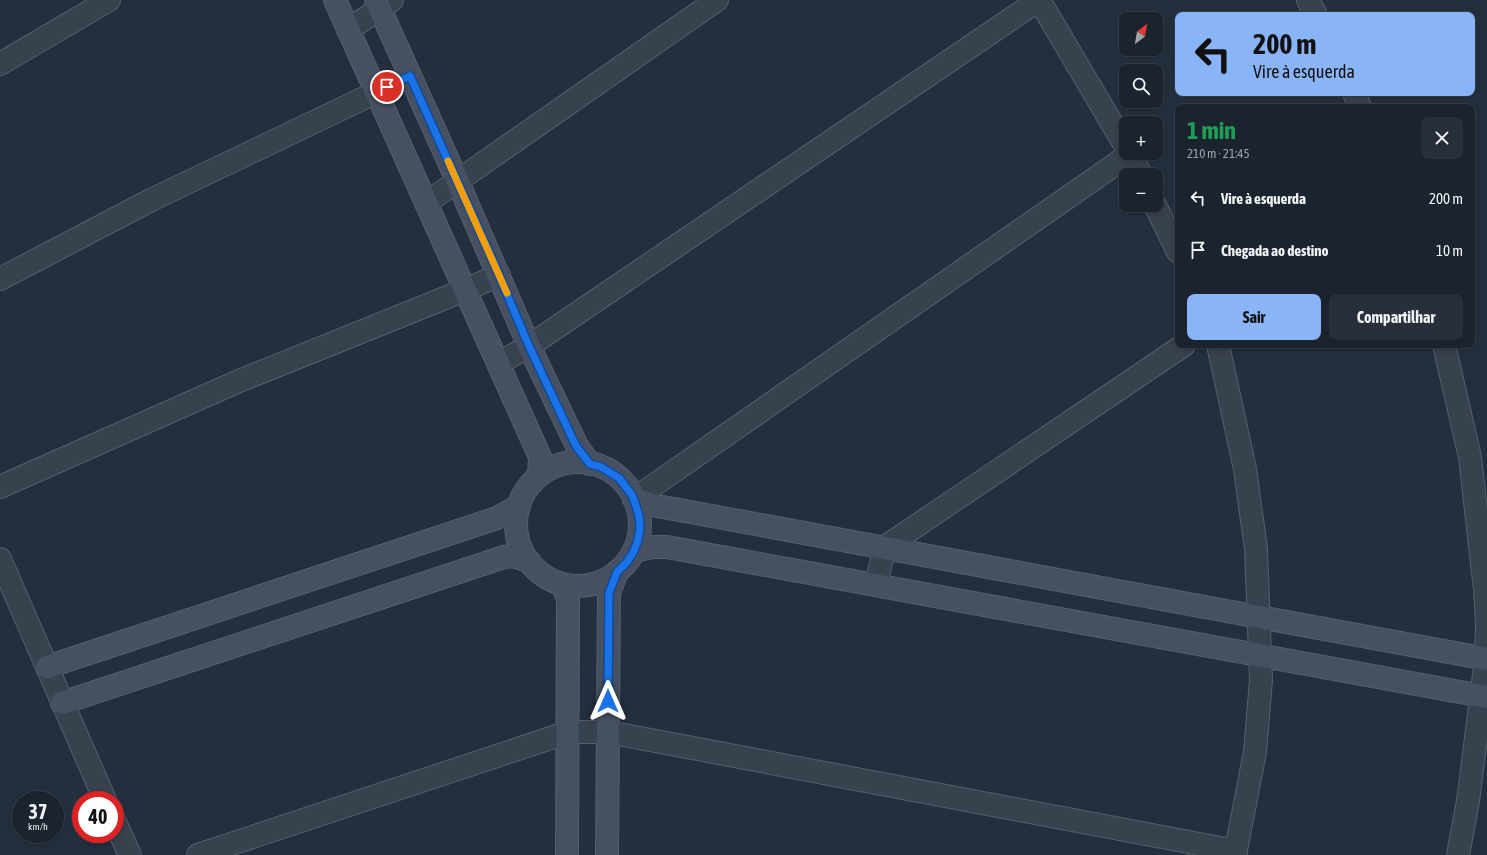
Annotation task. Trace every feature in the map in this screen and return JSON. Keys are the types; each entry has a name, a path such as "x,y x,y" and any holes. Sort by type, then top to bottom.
{"street":[{"path":"0,64 109,0"},
{"path":"335,0 540,457 539,476"},
{"path":"426,203 717,0"},
{"path":"499,363 529,346 1039,0 1119,134"},
{"path":"1308,0 1314,12"},
{"path":"348,30 382,3 410,76 529,346 576,446 590,464"},
{"path":"0,279 151,200 410,76"},
{"path":"634,499 1119,158"},
{"path":"1158,212 1175,246"},
{"path":"0,487 239,381 499,275"},
{"path":"876,584 885,547 1180,348"},
{"path":"198,855 569,732 608,732 1236,853 1255,752 1261,680 1256,549 1245,468 1219,348"},
{"path":"1445,348 1470,457 1485,590 1487,625 1484,697 1468,802 1458,855"},
{"path":"568,463 590,464 606,469 619,478 634,499 639,516 640,528 634,551 627,562 617,572 599,582 575,586 562,584 541,574 529,561 520,546 516,523 519,506 531,483 548,470 568,463"},
{"path":"634,499 652,505 1486,659"},
{"path":"46,667 497,518 519,506"},
{"path":"634,551 652,547 667,547 876,584 1484,697"},
{"path":"62,703 504,557 514,556 529,561"},
{"path":"0,559 101,791"},
{"path":"607,855 609,593 617,572"},
{"path":"562,584 568,600 569,732 567,855"},
{"path":"124,842 130,855"}],"slow traffic":[{"path":"448,161 507,293"}],"route":[{"path":"387,87 410,76 493,261 529,346 576,446 590,464 601,467 619,478 632,495 636,506 640,528 638,540 634,551 627,562 617,572 609,593 608,701"}]}
